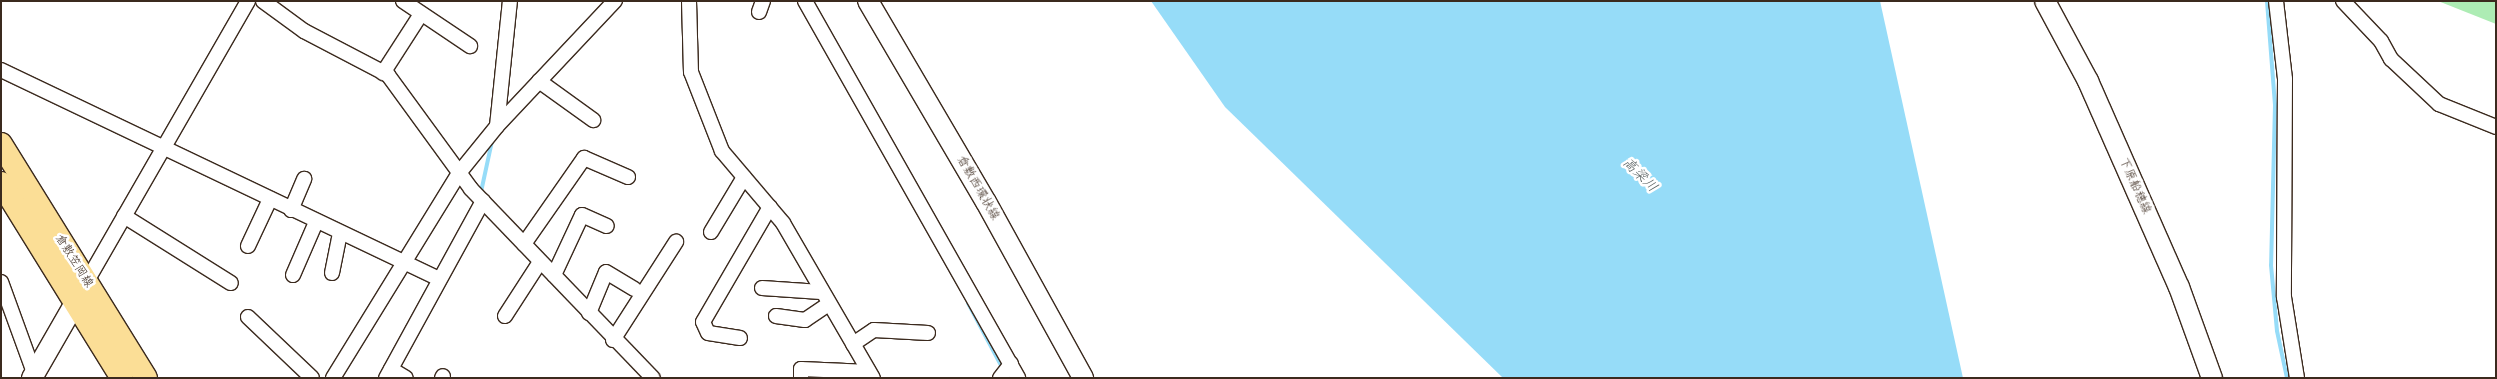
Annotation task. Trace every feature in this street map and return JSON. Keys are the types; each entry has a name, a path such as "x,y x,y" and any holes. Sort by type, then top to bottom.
{"main road":[{"name":"倉敷西環状線","path":"868,1 986,202 1083,378"},
{"name":"下原船穂線","path":"2044,1 2088,80 2179,287 2212,378"},
{"name":"倉敷笠岡線","path":"1,144 146,378"},
{"name":"倉敷笠岡線","path":"1,183 122,378"},
{"path":"34,376 76,304 87,281"}],"street":[{"path":"87,281 248,1"},
{"path":"263,1 281,7 383,73 402,90 459,173 483,201 525,242 540,262 653,378"},
{"path":"403,1 470,46"},
{"path":"497,126 510,1"},
{"path":"333,378 459,173 497,126 615,1"},
{"path":"689,1 691,72 722,151 770,207 871,375"},
{"path":"805,1 1005,371 1018,378"},
{"path":"2276,1 2285,80 2284,297 2297,378"},
{"path":"2343,1 2381,41 2391,59 2439,104 2496,127"},
{"path":"383,73 422,14"},
{"path":"1,70 404,264 439,279"},
{"path":"539,81 593,120"},
{"path":"525,242 584,158 628,177"},
{"path":"711,232 744,177"},
{"path":"291,210 304,180"},
{"path":"248,246 270,199"},
{"path":"406,378 388,373 483,201"},
{"path":"740,338 708,333 703,322 770,207"},
{"path":"554,275 582,215 607,226"},
{"path":"124,216 231,283"},
{"path":"293,275 316,222"},
{"path":"332,272 340,233"},
{"path":"615,337 676,242"},
{"path":"505,316 540,262"},
{"path":"589,313 606,272 634,289"},
{"path":"1,282 34,376"},
{"path":"762,288 825,298"},
{"path":"776,316 805,320 825,298"},
{"path":"248,317 312,378"},
{"path":"853,344 874,330 928,333"},
{"path":"801,378 801,369 871,375"}],"green space":[{"path":"2438,1 2496,1 2496,24"}],"water":[{"name":"高梁川","path":"1151,1 1880,1 1963,378 1503,378 1225,107"}],"waterway":[{"path":"2267,1 2275,105 2271,265 2277,331 2287,378"},
{"path":"481,192 492,141"},
{"path":"968,303 1003,369"}]}
